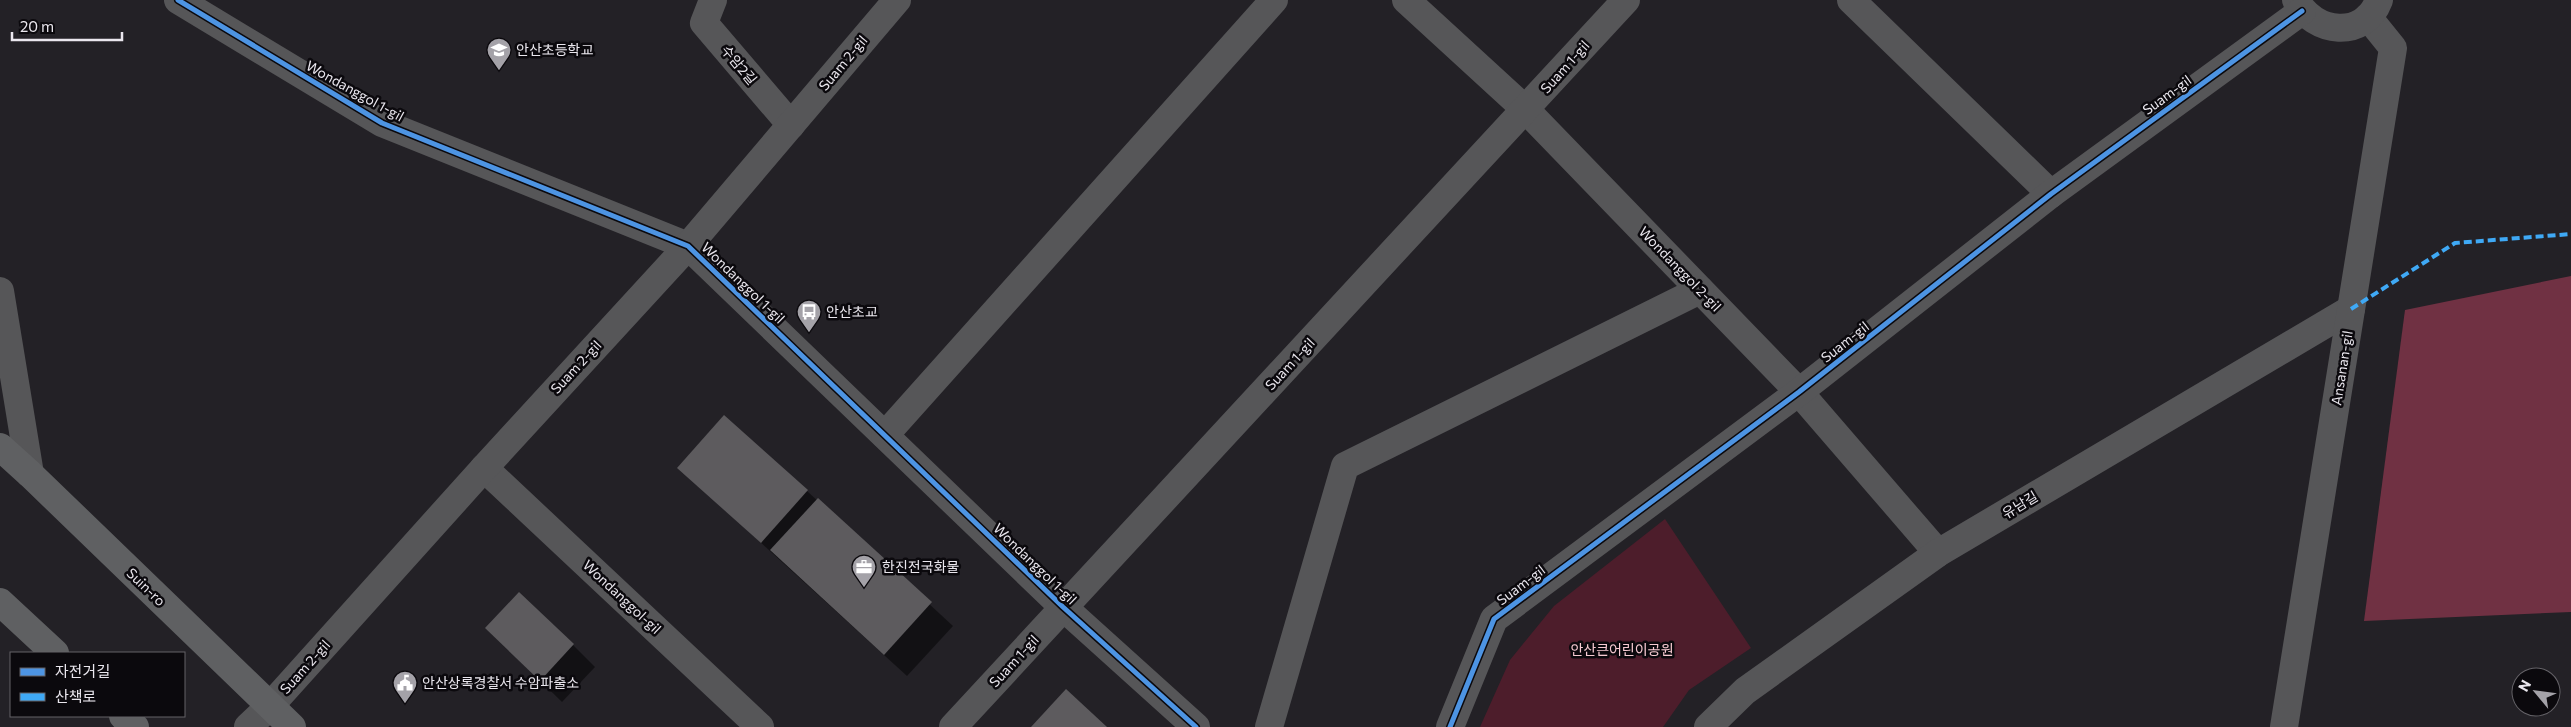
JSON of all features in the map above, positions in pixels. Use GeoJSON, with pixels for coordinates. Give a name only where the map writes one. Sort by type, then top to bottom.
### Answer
{"type":"FeatureCollection","features":[{"type":"Feature","properties":{"kind":"main road","name":"Suin-ro"},"geometry":{"type":"LineString","coordinates":[[0,447],[292,727]]}},
{"type":"Feature","properties":{"kind":"main road"},"geometry":{"type":"LineString","coordinates":[[0,602],[55,652]]}},
{"type":"Feature","properties":{"kind":"main road"},"geometry":{"type":"LineString","coordinates":[[124,717],[135,727]]}},
{"type":"Feature","properties":{"kind":"street","name":"Wondanggol 1-gil"},"geometry":{"type":"LineString","coordinates":[[178,0],[382,123],[688,246],[1063,608],[1196,727]]}},
{"type":"Feature","properties":{"kind":"street","name":"수암2길"},"geometry":{"type":"LineString","coordinates":[[713,0],[704,23],[791,125]]}},
{"type":"Feature","properties":{"kind":"street","name":"Suam 2-gil"},"geometry":{"type":"LineString","coordinates":[[248,727],[270,706],[484,468],[688,246],[897,0]]}},
{"type":"Feature","properties":{"kind":"street"},"geometry":{"type":"LineString","coordinates":[[885,435],[1274,0]]}},
{"type":"Feature","properties":{"kind":"street","name":"Wondanggol 2-gil"},"geometry":{"type":"LineString","coordinates":[[1406,0],[1526,110],[1799,392],[1938,554]]}},
{"type":"Feature","properties":{"kind":"street","name":"Suam 1-gil"},"geometry":{"type":"LineString","coordinates":[[953,727],[1626,0]]}},
{"type":"Feature","properties":{"kind":"street"},"geometry":{"type":"LineString","coordinates":[[1851,0],[2050,194]]}},
{"type":"Feature","properties":{"kind":"street"},"geometry":{"type":"LineString","coordinates":[[2299,5],[2319,24],[2341,28],[2355,25],[2374,8]]}},
{"type":"Feature","properties":{"kind":"street","name":"Suam-gil"},"geometry":{"type":"LineString","coordinates":[[1450,727],[1494,619],[1799,392],[2050,194],[2299,5]]}},
{"type":"Feature","properties":{"kind":"street","name":"Ansanan-gil"},"geometry":{"type":"LineString","coordinates":[[2284,727],[2393,48],[2374,8]]}},
{"type":"Feature","properties":{"kind":"street"},"geometry":{"type":"LineString","coordinates":[[1269,727],[1345,466],[1700,290]]}},
{"type":"Feature","properties":{"kind":"street"},"geometry":{"type":"LineString","coordinates":[[0,291],[30,474]]}},
{"type":"Feature","properties":{"kind":"street","name":"유남길"},"geometry":{"type":"LineString","coordinates":[[1708,727],[1745,691],[1938,554],[2351,309]]}},
{"type":"Feature","properties":{"kind":"street","name":"Wondanggol-gil"},"geometry":{"type":"LineString","coordinates":[[484,468],[760,727]]}},
{"type":"Feature","properties":{"kind":"green space","name":"안산큰어린이공원"},"geometry":{"type":"Polygon","coordinates":[[[1665,519],[1751,648],[1689,690],[1663,727],[1480,727],[1510,660],[1554,606],[1665,519]]]}},
{"type":"Feature","properties":{"kind":"shaded area"},"geometry":{"type":"Polygon","coordinates":[[[2571,276],[2571,612],[2364,621],[2405,310],[2571,276]]]}},
{"type":"Feature","properties":{"kind":"building"},"geometry":{"type":"Polygon","coordinates":[[[724,415],[808,490],[761,543],[677,468],[724,415]]]}},
{"type":"Feature","properties":{"kind":"building"},"geometry":{"type":"Polygon","coordinates":[[[818,498],[932,602],[884,655],[770,550],[818,498]]]}},
{"type":"Feature","properties":{"kind":"building"},"geometry":{"type":"Polygon","coordinates":[[[519,592],[574,644],[540,681],[485,628],[519,592]]]}},
{"type":"Feature","properties":{"kind":"building"},"geometry":{"type":"Polygon","coordinates":[[[1066,689],[1107,727],[1031,727],[1066,689]]]}},
{"type":"Feature","properties":{"kind":"marked path"},"geometry":{"type":"LineString","coordinates":[[2351,309],[2455,243],[2571,234]]}},
{"type":"Feature","properties":{"kind":"cycle path"},"geometry":{"type":"LineString","coordinates":[[178,0],[382,123],[688,246],[1063,607],[1196,727]]}},
{"type":"Feature","properties":{"kind":"cycle path"},"geometry":{"type":"LineString","coordinates":[[1450,727],[1494,619],[1799,392],[2051,194],[2302,11]]}},
{"type":"Feature","properties":{"kind":"place","name":"안산초등학교"},"geometry":{"type":"Point","coordinates":[499,71]}},
{"type":"Feature","properties":{"kind":"place","name":"안산초교"},"geometry":{"type":"Point","coordinates":[809,333]}},
{"type":"Feature","properties":{"kind":"place","name":"한진전국화물"},"geometry":{"type":"Point","coordinates":[864,588]}},
{"type":"Feature","properties":{"kind":"place","name":"안산상록경찰서 수암파출소"},"geometry":{"type":"Point","coordinates":[405,704]}}]}
